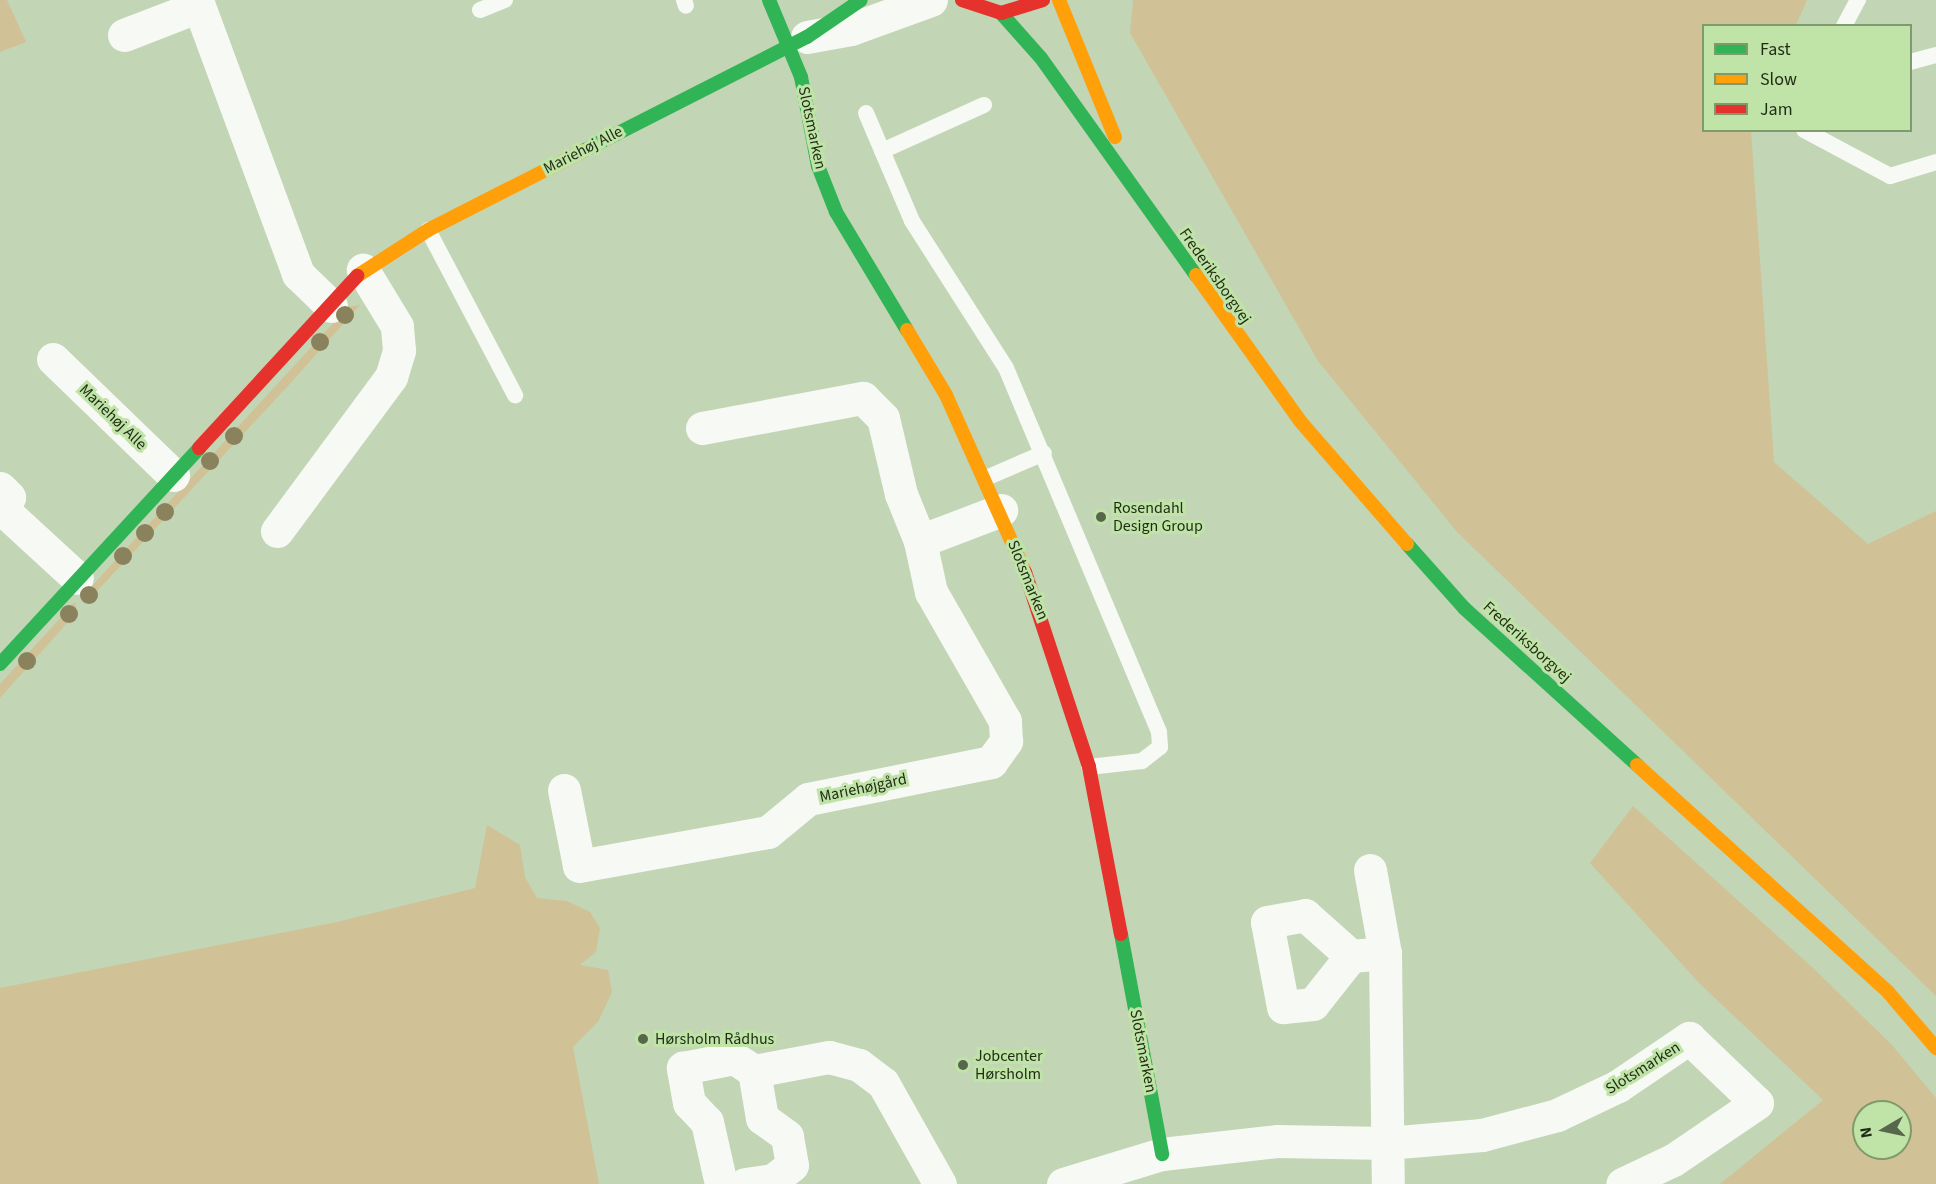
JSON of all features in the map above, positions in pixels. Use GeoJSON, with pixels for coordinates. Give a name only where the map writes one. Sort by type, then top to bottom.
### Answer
{"type":"FeatureCollection","features":[{"type":"Feature","properties":{"kind":"street","name":"Slotsmarken"},"geometry":{"type":"LineString","coordinates":[[769,0],[798,40],[818,166],[836,212],[946,394],[1001,510],[1048,630],[1089,768],[1162,1155]]}},
{"type":"Feature","properties":{"kind":"street","name":"Mariehøj Alle"},"geometry":{"type":"LineString","coordinates":[[0,664],[363,270],[428,230],[798,40],[861,0]]}},
{"type":"Feature","properties":{"kind":"street","name":"Mariehøj Alle"},"geometry":{"type":"LineString","coordinates":[[798,40],[851,29],[930,0]]}},
{"type":"Feature","properties":{"kind":"street"},"geometry":{"type":"LineString","coordinates":[[962,0],[1001,13],[1043,0]]}},
{"type":"Feature","properties":{"kind":"street","name":"Frederiksborgvej"},"geometry":{"type":"LineString","coordinates":[[1059,0],[1095,96],[1151,211]]}},
{"type":"Feature","properties":{"kind":"street"},"geometry":{"type":"LineString","coordinates":[[124,35],[199,6],[298,274],[331,306]]}},
{"type":"Feature","properties":{"kind":"street","name":"Frederiksborgvej"},"geometry":{"type":"LineString","coordinates":[[1001,13],[1041,57],[1300,421],[1464,608],[1888,992],[1936,1048]]}},
{"type":"Feature","properties":{"kind":"street"},"geometry":{"type":"LineString","coordinates":[[277,531],[391,377],[399,350],[397,326],[363,270]]}},
{"type":"Feature","properties":{"kind":"street","name":"Mariehøj Alle"},"geometry":{"type":"LineString","coordinates":[[52,359],[173,475]]}},
{"type":"Feature","properties":{"kind":"street","name":"Mariehøjgård"},"geometry":{"type":"LineString","coordinates":[[564,790],[579,866],[768,832],[808,799],[991,762],[1006,741],[1005,721],[931,592],[920,541],[901,494],[883,418],[863,398],[702,428]]}},
{"type":"Feature","properties":{"kind":"street"},"geometry":{"type":"LineString","coordinates":[[0,501],[77,578]]}},
{"type":"Feature","properties":{"kind":"street"},"geometry":{"type":"LineString","coordinates":[[920,541],[1001,510]]}},
{"type":"Feature","properties":{"kind":"street"},"geometry":{"type":"LineString","coordinates":[[1370,870],[1385,953],[1388,1184]]}},
{"type":"Feature","properties":{"kind":"street"},"geometry":{"type":"LineString","coordinates":[[1351,956],[1385,953]]}},
{"type":"Feature","properties":{"kind":"street","name":"Slotsmarken"},"geometry":{"type":"LineString","coordinates":[[1063,1184],[1162,1155],[1277,1141],[1387,1143],[1482,1135],[1557,1115],[1618,1086],[1689,1038],[1757,1103],[1673,1160],[1622,1184]]}},
{"type":"Feature","properties":{"kind":"street"},"geometry":{"type":"LineString","coordinates":[[721,1184],[707,1122],[689,1103],[683,1068],[734,1058],[754,1071],[829,1057],[859,1065],[883,1083],[940,1184]]}},
{"type":"Feature","properties":{"kind":"street"},"geometry":{"type":"LineString","coordinates":[[745,1184],[773,1180],[792,1166],[787,1136],[762,1118],[754,1071]]}},
{"type":"Feature","properties":{"kind":"lane"},"geometry":{"type":"LineString","coordinates":[[480,10],[505,0]]}},
{"type":"Feature","properties":{"kind":"lane"},"geometry":{"type":"LineString","coordinates":[[1845,24],[1858,0]]}},
{"type":"Feature","properties":{"kind":"lane"},"geometry":{"type":"LineString","coordinates":[[1912,63],[1936,55]]}},
{"type":"Feature","properties":{"kind":"lane"},"geometry":{"type":"LineString","coordinates":[[882,151],[984,105]]}},
{"type":"Feature","properties":{"kind":"lane"},"geometry":{"type":"LineString","coordinates":[[866,114],[912,221],[1006,368],[1044,453],[1159,732],[1160,747],[1142,761],[1089,768]]}},
{"type":"Feature","properties":{"kind":"lane"},"geometry":{"type":"LineString","coordinates":[[1808,132],[1890,176],[1936,162]]}},
{"type":"Feature","properties":{"kind":"lane"},"geometry":{"type":"LineString","coordinates":[[428,230],[515,395]]}},
{"type":"Feature","properties":{"kind":"lane"},"geometry":{"type":"LineString","coordinates":[[986,478],[1044,453]]}},
{"type":"Feature","properties":{"kind":"shaded area"},"geometry":{"type":"Polygon","coordinates":[[[0,0],[7,0],[26,42],[0,52],[0,0]]]}},
{"type":"Feature","properties":{"kind":"shaded area"},"geometry":{"type":"Polygon","coordinates":[[[1133,0],[1807,0],[1796,24],[1702,24],[1702,132],[1751,132],[1774,462],[1868,544],[1936,511],[1936,996],[1457,532],[1318,361],[1130,33],[1133,0]]]}},
{"type":"Feature","properties":{"kind":"shaded area"},"geometry":{"type":"Polygon","coordinates":[[[360,305],[288,386],[85,604],[80,599],[348,307],[360,305]]]}},
{"type":"Feature","properties":{"kind":"shaded area"},"geometry":{"type":"Polygon","coordinates":[[[75,602],[77,612],[0,698],[0,684],[75,602]]]}},
{"type":"Feature","properties":{"kind":"shaded area"},"geometry":{"type":"Polygon","coordinates":[[[1633,806],[1812,967],[1892,1045],[1936,1098],[1936,1184],[1720,1184],[1823,1100],[1700,984],[1590,863],[1633,806]]]}},
{"type":"Feature","properties":{"kind":"shaded area"},"geometry":{"type":"Polygon","coordinates":[[[487,825],[520,845],[525,877],[537,898],[567,901],[590,912],[600,928],[596,952],[580,965],[608,970],[612,992],[598,1022],[573,1047],[599,1184],[0,1184],[0,988],[337,922],[475,888],[487,825]]]}},
{"type":"Feature","properties":{"kind":"traffic: fast"},"geometry":{"type":"LineString","coordinates":[[769,0],[801,77],[818,166],[836,212],[907,330]]}},
{"type":"Feature","properties":{"kind":"traffic: fast"},"geometry":{"type":"LineString","coordinates":[[583,151],[807,37],[861,0]]}},
{"type":"Feature","properties":{"kind":"traffic: fast"},"geometry":{"type":"LineString","coordinates":[[1001,13],[1041,58],[1196,275]]}},
{"type":"Feature","properties":{"kind":"traffic: fast"},"geometry":{"type":"LineString","coordinates":[[0,664],[199,448]]}},
{"type":"Feature","properties":{"kind":"traffic: fast"},"geometry":{"type":"LineString","coordinates":[[1407,544],[1464,608],[1637,765]]}},
{"type":"Feature","properties":{"kind":"traffic: fast"},"geometry":{"type":"LineString","coordinates":[[1121,934],[1162,1154]]}},
{"type":"Feature","properties":{"kind":"traffic: slow"},"geometry":{"type":"LineString","coordinates":[[1059,0],[1115,137]]}},
{"type":"Feature","properties":{"kind":"traffic: slow"},"geometry":{"type":"LineString","coordinates":[[357,276],[428,230],[583,151]]}},
{"type":"Feature","properties":{"kind":"traffic: slow"},"geometry":{"type":"LineString","coordinates":[[1196,275],[1300,421],[1407,544]]}},
{"type":"Feature","properties":{"kind":"traffic: slow"},"geometry":{"type":"LineString","coordinates":[[907,330],[946,395],[1025,572]]}},
{"type":"Feature","properties":{"kind":"traffic: slow"},"geometry":{"type":"LineString","coordinates":[[1637,765],[1888,992],[1936,1048]]}},
{"type":"Feature","properties":{"kind":"traffic: jam"},"geometry":{"type":"LineString","coordinates":[[962,0],[1001,13],[1043,0]]}},
{"type":"Feature","properties":{"kind":"traffic: jam"},"geometry":{"type":"LineString","coordinates":[[199,448],[357,276]]}},
{"type":"Feature","properties":{"kind":"traffic: jam"},"geometry":{"type":"LineString","coordinates":[[1025,572],[1089,767],[1121,934]]}},
{"type":"Feature","properties":{"kind":"place","name":"Rosendahl Design Group"},"geometry":{"type":"Point","coordinates":[1101,517]}},
{"type":"Feature","properties":{"kind":"place","name":"Hørsholm Rådhus"},"geometry":{"type":"Point","coordinates":[643,1039]}},
{"type":"Feature","properties":{"kind":"place","name":"Jobcenter Hørsholm"},"geometry":{"type":"Point","coordinates":[963,1065]}}]}
